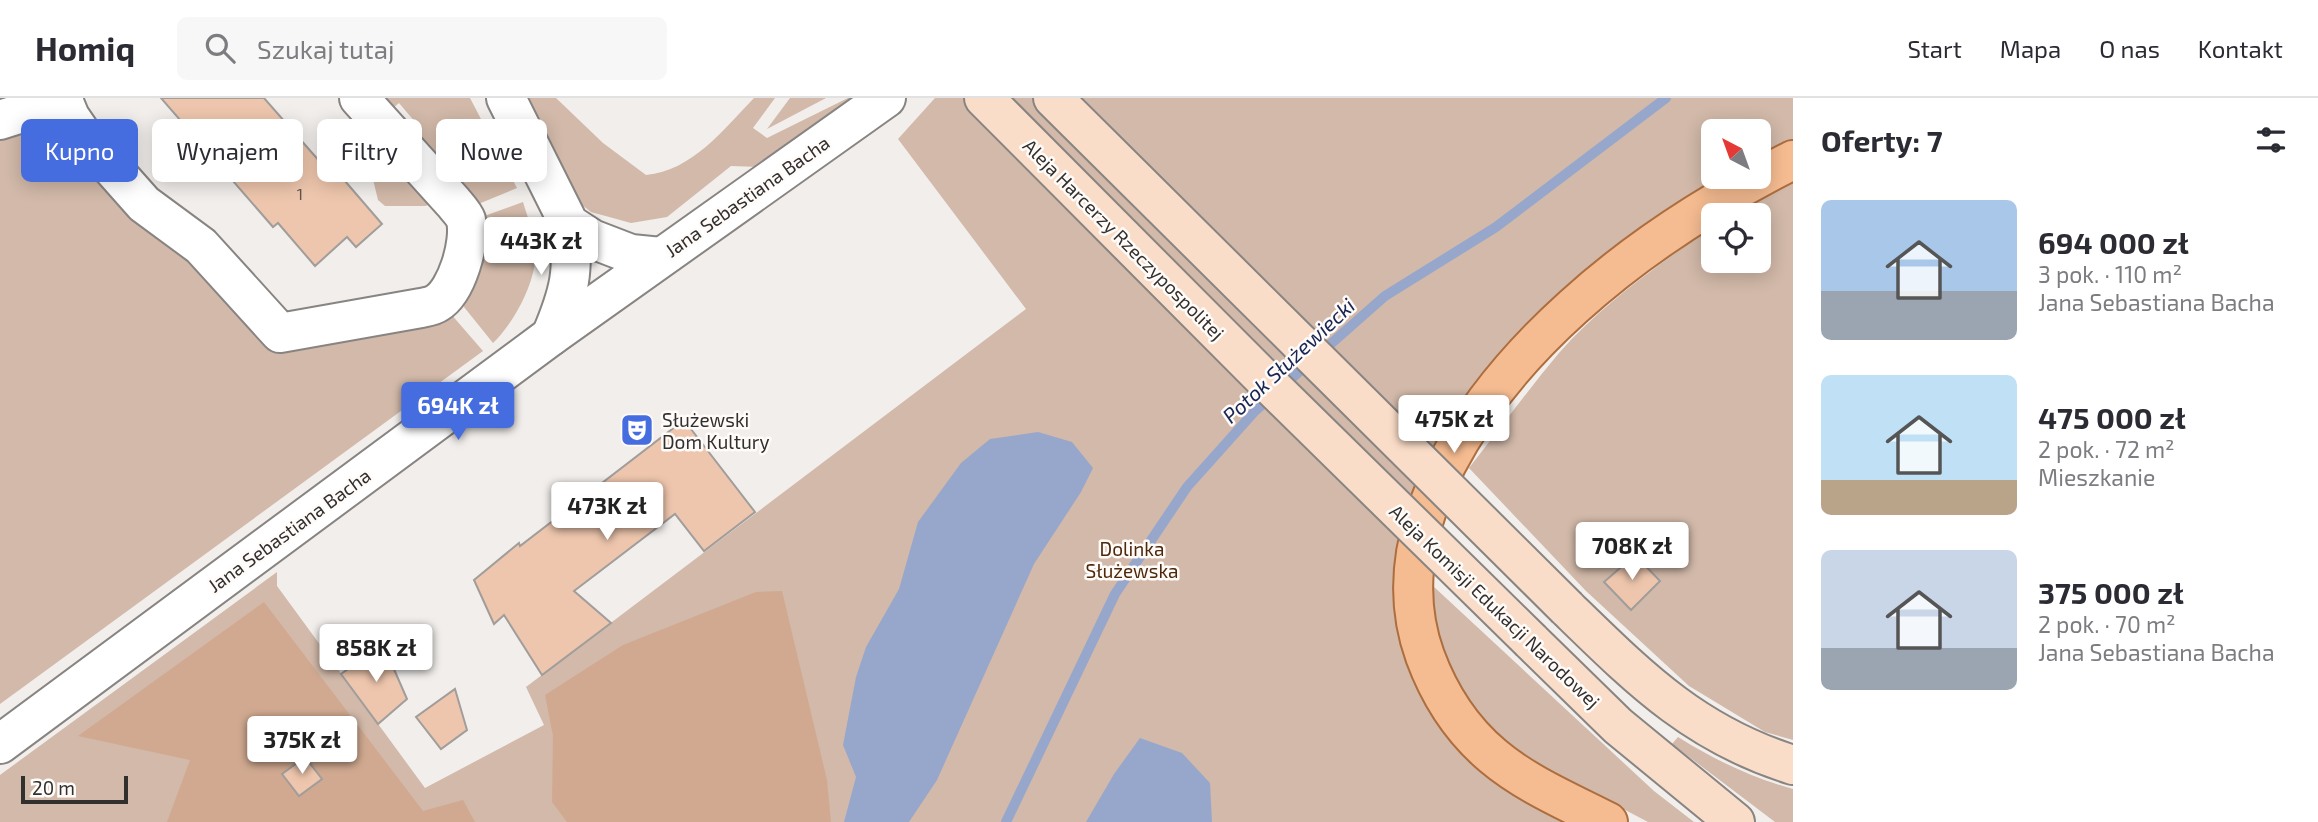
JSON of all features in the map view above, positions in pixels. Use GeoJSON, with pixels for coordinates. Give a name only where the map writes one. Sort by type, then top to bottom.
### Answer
{"type":"FeatureCollection","features":[{"type":"Feature","properties":{"kind":"main road"},"geometry":{"type":"LineString","coordinates":[[1608,822],[1559,797],[1493,756],[1468,730],[1446,701],[1429,666],[1412,600],[1422,525],[1442,474],[1468,429],[1510,373],[1573,307],[1628,262],[1699,213],[1793,160]]}},
{"type":"Feature","properties":{"kind":"street"},"geometry":{"type":"LineString","coordinates":[[0,120],[64,99],[70,117],[81,133],[144,204],[201,246],[280,333],[409,311],[437,303],[447,295],[458,275],[467,241],[466,219],[359,98]]}},
{"type":"Feature","properties":{"kind":"street"},"geometry":{"type":"LineString","coordinates":[[506,98],[569,224],[571,281],[551,336]]}},
{"type":"Feature","properties":{"kind":"street","name":"Jana Sebastiana Bacha"},"geometry":{"type":"LineString","coordinates":[[0,744],[551,336],[886,98]]}},
{"type":"Feature","properties":{"kind":"street","name":"Aleja Harcerzy Rzeczypospolitej"},"geometry":{"type":"LineString","coordinates":[[984,98],[1264,379]]}},
{"type":"Feature","properties":{"kind":"street"},"geometry":{"type":"LineString","coordinates":[[1053,98],[1632,671],[1682,711],[1747,748],[1793,765]]}},
{"type":"Feature","properties":{"kind":"street"},"geometry":{"type":"LineString","coordinates":[[569,224],[592,239],[622,251],[644,257],[661,257]]}},
{"type":"Feature","properties":{"kind":"street","name":"Aleja Komisji Edukacji Narodowej"},"geometry":{"type":"LineString","coordinates":[[1264,379],[1618,726],[1735,822]]}},
{"type":"Feature","properties":{"kind":"green space"},"geometry":{"type":"Polygon","coordinates":[[[372,98],[470,98],[481,119],[436,119],[436,169],[422,154],[422,119],[413,119],[399,103],[386,114],[372,98]]]}},
{"type":"Feature","properties":{"kind":"green space"},"geometry":{"type":"Polygon","coordinates":[[[523,98],[556,98],[603,143],[646,175],[663,172],[692,157],[719,135],[754,98],[775,98],[753,128],[767,138],[848,98],[864,98],[760,167],[731,166],[667,217],[631,223],[591,212],[573,198],[547,146],[547,119],[534,119],[523,98]]]}},
{"type":"Feature","properties":{"kind":"green space"},"geometry":{"type":"Polygon","coordinates":[[[790,98],[826,98],[767,129],[790,98]]]}},
{"type":"Feature","properties":{"kind":"green space","name":"Dolinka Służewska"},"geometry":{"type":"Polygon","coordinates":[[[935,98],[1793,98],[1793,144],[1771,154],[1771,119],[1701,119],[1701,189],[1710,189],[1647,228],[1402,518],[1393,597],[1420,692],[1569,822],[0,822],[0,775],[277,572],[277,586],[425,788],[544,725],[526,687],[1026,309],[898,139],[935,98]]]}},
{"type":"Feature","properties":{"kind":"green space"},"geometry":{"type":"Polygon","coordinates":[[[60,101],[76,119],[21,119],[21,182],[134,182],[280,343],[450,313],[483,351],[0,704],[0,125],[60,101]]]}},
{"type":"Feature","properties":{"kind":"green space"},"geometry":{"type":"Polygon","coordinates":[[[374,182],[412,182],[432,204],[385,206],[378,200],[374,182]]]}},
{"type":"Feature","properties":{"kind":"green space"},"geometry":{"type":"Polygon","coordinates":[[[448,182],[514,182],[517,188],[471,207],[448,182]]]}},
{"type":"Feature","properties":{"kind":"green space"},"geometry":{"type":"Polygon","coordinates":[[[1793,182],[1793,740],[1765,732],[1689,686],[1586,591],[1469,468],[1547,367],[1576,335],[1633,285],[1701,235],[1701,273],[1771,273],[1771,203],[1751,203],[1793,182]]]}},
{"type":"Feature","properties":{"kind":"green space"},"geometry":{"type":"Polygon","coordinates":[[[523,202],[535,244],[534,270],[517,311],[493,343],[460,302],[476,219],[523,202]]]}},
{"type":"Feature","properties":{"kind":"green space"},"geometry":{"type":"Polygon","coordinates":[[[1433,586],[1654,791],[1694,822],[1648,822],[1540,765],[1499,736],[1470,705],[1448,672],[1435,628],[1433,586]]]}},
{"type":"Feature","properties":{"kind":"green space"},"geometry":{"type":"Polygon","coordinates":[[[1678,737],[1733,767],[1793,789],[1793,822],[1775,822],[1672,744],[1678,737]]]}},
{"type":"Feature","properties":{"kind":"shaded area"},"geometry":{"type":"Polygon","coordinates":[[[782,591],[827,780],[831,822],[567,822],[552,802],[553,736],[545,695],[623,645],[756,592],[782,591]]]}},
{"type":"Feature","properties":{"kind":"shaded area"},"geometry":{"type":"Polygon","coordinates":[[[264,602],[423,811],[463,800],[475,822],[167,822],[190,760],[78,736],[264,602]]]}},
{"type":"Feature","properties":{"kind":"water"},"geometry":{"type":"Polygon","coordinates":[[[1038,432],[1072,442],[1093,468],[1081,492],[1034,564],[937,780],[909,822],[844,822],[856,777],[843,745],[856,677],[866,647],[899,589],[918,522],[961,463],[990,439],[1038,432]]]}},
{"type":"Feature","properties":{"kind":"water"},"geometry":{"type":"Polygon","coordinates":[[[1140,738],[1182,753],[1210,783],[1212,822],[1086,822],[1114,774],[1140,738]]]}},
{"type":"Feature","properties":{"kind":"building"},"geometry":{"type":"Polygon","coordinates":[[[161,98],[264,98],[282,119],[179,119],[161,98]]]}},
{"type":"Feature","properties":{"kind":"building"},"geometry":{"type":"Polygon","coordinates":[[[303,142],[317,158],[317,182],[346,182],[382,224],[356,247],[347,237],[315,266],[278,223],[273,227],[234,182],[303,182],[303,142]]]}},
{"type":"Feature","properties":{"kind":"building"},"geometry":{"type":"Polygon","coordinates":[[[684,420],[755,512],[704,551],[675,514],[574,591],[611,623],[542,675],[504,615],[494,624],[474,580],[519,543],[520,546],[684,420]]]}},
{"type":"Feature","properties":{"kind":"building"},"geometry":{"type":"Polygon","coordinates":[[[1635,555],[1660,581],[1631,610],[1604,582],[1635,555]]]}},
{"type":"Feature","properties":{"kind":"building"},"geometry":{"type":"Polygon","coordinates":[[[383,644],[407,699],[378,724],[341,674],[383,644]]]}},
{"type":"Feature","properties":{"kind":"building"},"geometry":{"type":"Polygon","coordinates":[[[455,689],[467,730],[441,749],[416,717],[455,689]]]}},
{"type":"Feature","properties":{"kind":"building"},"geometry":{"type":"Polygon","coordinates":[[[305,757],[322,779],[299,796],[282,774],[305,757]]]}},
{"type":"Feature","properties":{"kind":"waterway","name":"Potok Służewiecki"},"geometry":{"type":"LineString","coordinates":[[1283,386],[1385,296],[1496,227],[1666,98]]}},
{"type":"Feature","properties":{"kind":"waterway","name":"Potok Służewiecki"},"geometry":{"type":"LineString","coordinates":[[1006,822],[1115,594],[1187,487],[1255,411],[1271,397]]}},
{"type":"Feature","properties":{"kind":"place","name":"Służewski Dom Kultury"},"geometry":{"type":"Point","coordinates":[637,430]}}]}
